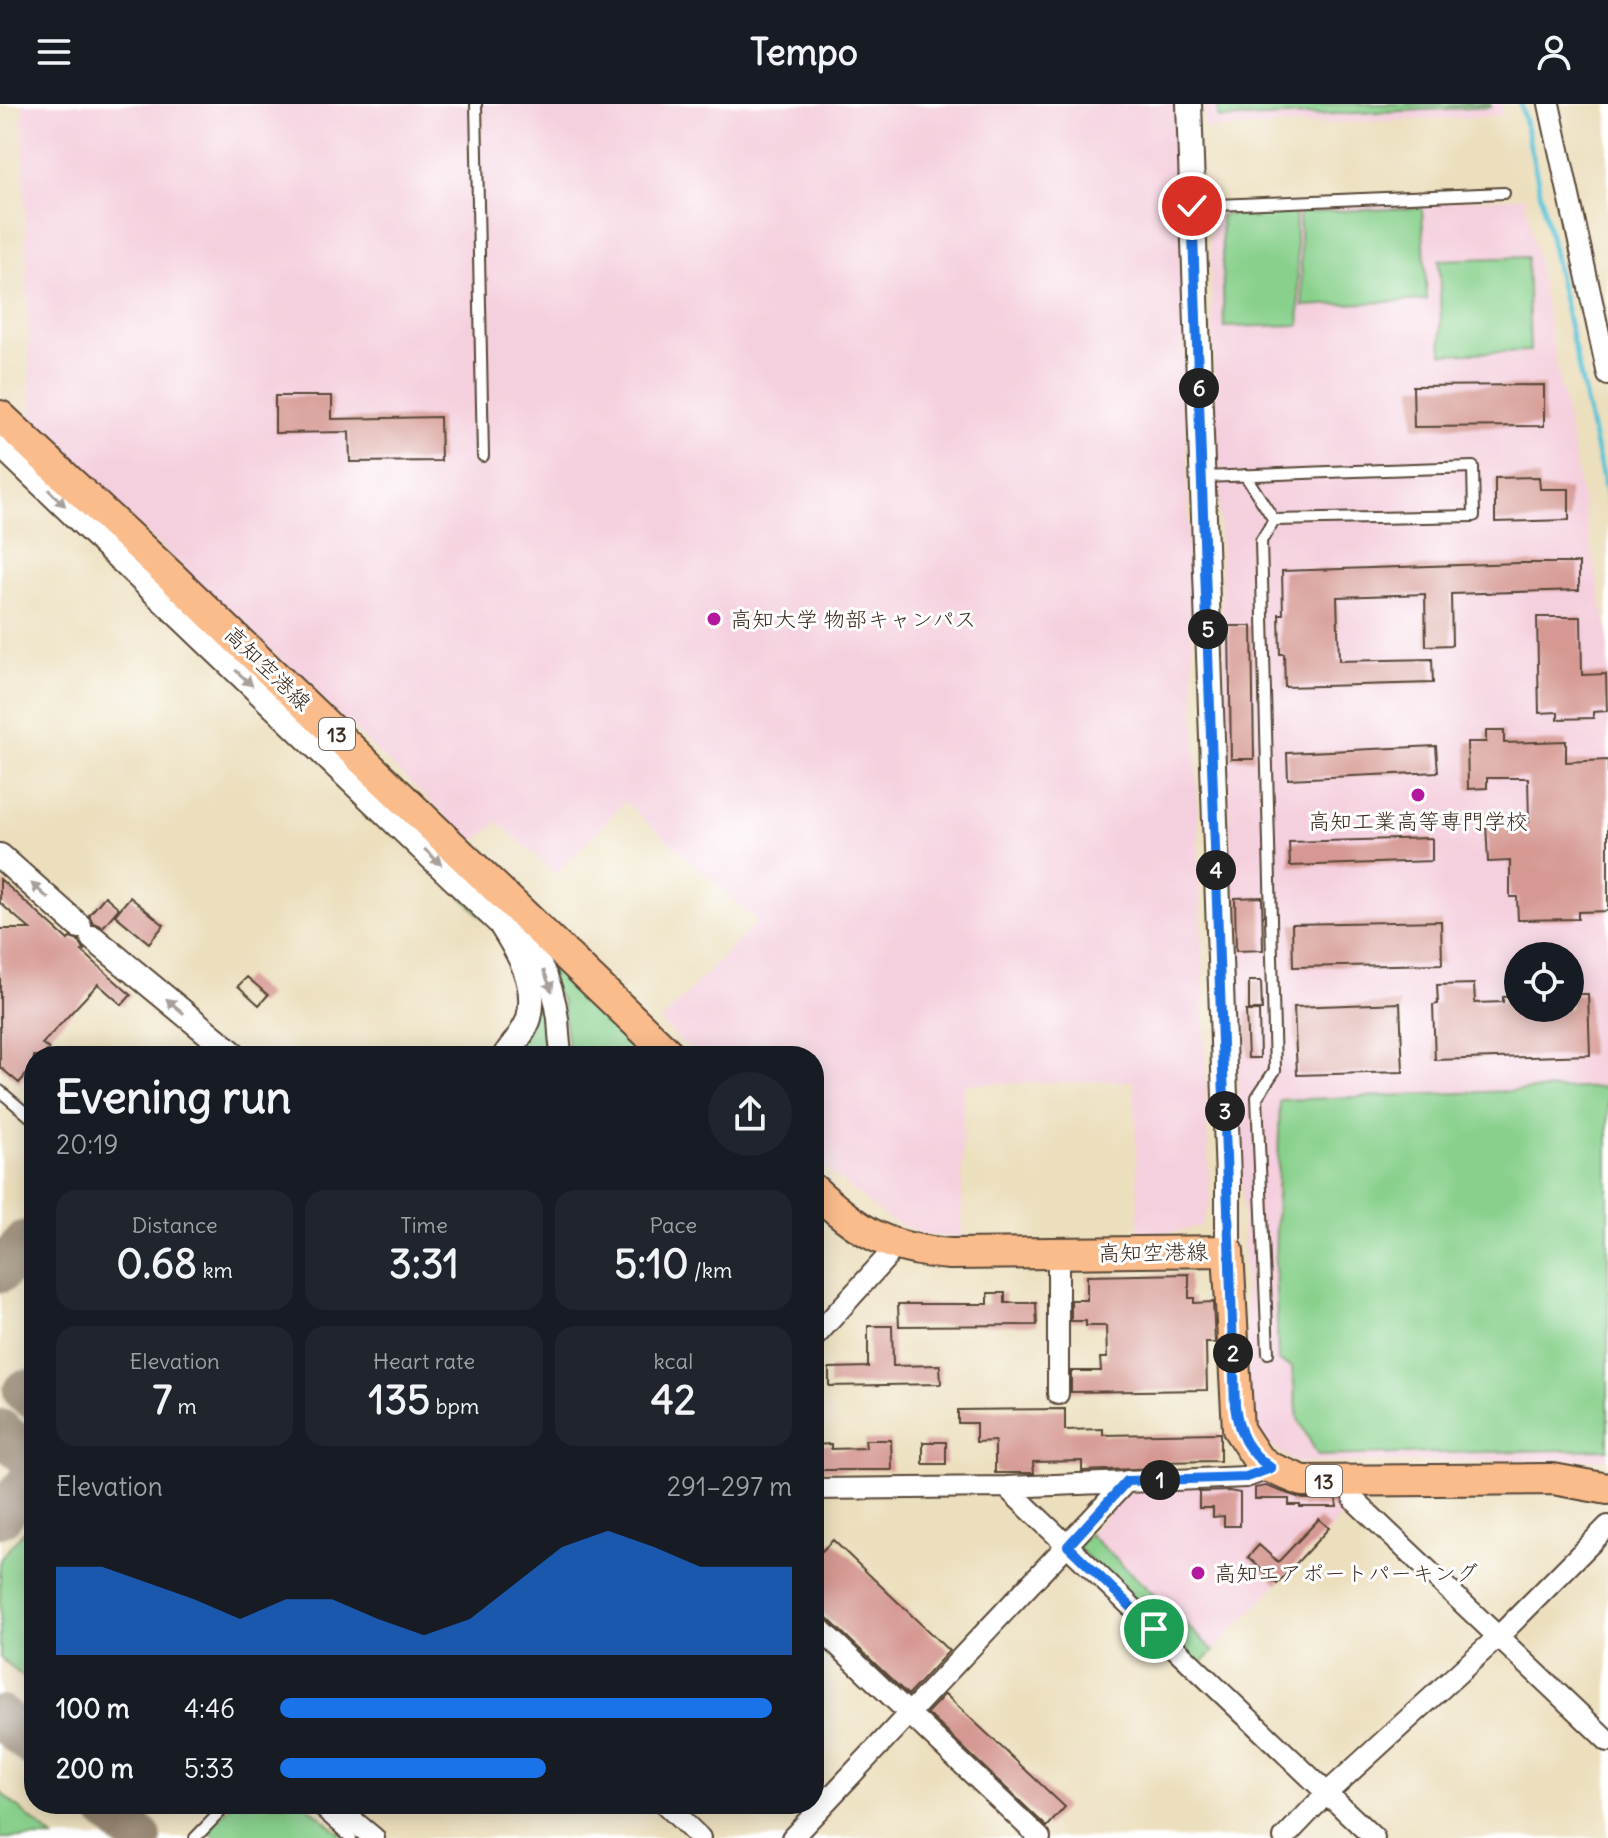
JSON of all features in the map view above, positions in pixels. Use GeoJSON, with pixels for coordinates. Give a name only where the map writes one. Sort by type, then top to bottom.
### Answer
{"type":"FeatureCollection","features":[{"type":"Feature","properties":{"kind":"main road","name":"高知空港線"},"geometry":{"type":"LineString","coordinates":[[0,416],[661,1046]]}},
{"type":"Feature","properties":{"kind":"main road","name":"高知空港線"},"geometry":{"type":"LineString","coordinates":[[824,1198],[872,1236],[913,1251],[950,1254],[1228,1251],[1238,1429],[1251,1451],[1271,1468],[1303,1481],[1553,1479],[1607,1488]]}},
{"type":"Feature","properties":{"kind":"street"},"geometry":{"type":"LineString","coordinates":[[1189,104],[1228,1179],[1228,1251]]}},
{"type":"Feature","properties":{"kind":"street"},"geometry":{"type":"LineString","coordinates":[[1549,104],[1608,375]]}},
{"type":"Feature","properties":{"kind":"street"},"geometry":{"type":"LineString","coordinates":[[0,444],[500,923],[523,939],[544,971],[555,1002],[561,1046]]}},
{"type":"Feature","properties":{"kind":"street"},"geometry":{"type":"LineString","coordinates":[[0,856],[224,1046]]}},
{"type":"Feature","properties":{"kind":"street"},"geometry":{"type":"LineString","coordinates":[[500,923],[523,962],[530,981],[531,1000],[524,1029],[512,1046]]}},
{"type":"Feature","properties":{"kind":"street"},"geometry":{"type":"LineString","coordinates":[[824,1327],[887,1257],[893,1246]]}},
{"type":"Feature","properties":{"kind":"street"},"geometry":{"type":"LineString","coordinates":[[1058,1254],[1058,1394]]}},
{"type":"Feature","properties":{"kind":"street"},"geometry":{"type":"LineString","coordinates":[[824,1489],[1006,1487],[1246,1477],[1271,1468]]}},
{"type":"Feature","properties":{"kind":"street"},"geometry":{"type":"LineString","coordinates":[[824,1804],[1127,1481]]}},
{"type":"Feature","properties":{"kind":"street"},"geometry":{"type":"LineString","coordinates":[[1347,1482],[1355,1501],[1608,1741]]}},
{"type":"Feature","properties":{"kind":"street"},"geometry":{"type":"LineString","coordinates":[[1006,1487],[1374,1838]]}},
{"type":"Feature","properties":{"kind":"street"},"geometry":{"type":"LineString","coordinates":[[1284,1838],[1327,1793],[1499,1636],[1608,1526]]}},
{"type":"Feature","properties":{"kind":"street"},"geometry":{"type":"LineString","coordinates":[[824,1632],[1040,1838]]}},
{"type":"Feature","properties":{"kind":"street"},"geometry":{"type":"LineString","coordinates":[[345,1814],[374,1838]]}},
{"type":"Feature","properties":{"kind":"street"},"geometry":{"type":"LineString","coordinates":[[675,1814],[700,1838]]}},
{"type":"Feature","properties":{"kind":"street"},"geometry":{"type":"LineString","coordinates":[[792,1838],[815,1814]]}},
{"type":"Feature","properties":{"kind":"lane"},"geometry":{"type":"LineString","coordinates":[[476,104],[483,456]]}},
{"type":"Feature","properties":{"kind":"lane"},"geometry":{"type":"LineString","coordinates":[[1192,206],[1504,193]]}},
{"type":"Feature","properties":{"kind":"lane"},"geometry":{"type":"LineString","coordinates":[[1202,477],[1473,467],[1474,516],[1274,520]]}},
{"type":"Feature","properties":{"kind":"lane"},"geometry":{"type":"LineString","coordinates":[[1245,475],[1274,520]]}},
{"type":"Feature","properties":{"kind":"lane"},"geometry":{"type":"LineString","coordinates":[[1268,1353],[1257,1097],[1275,1070],[1261,541],[1274,520]]}},
{"type":"Feature","properties":{"kind":"lane"},"geometry":{"type":"LineString","coordinates":[[0,1091],[24,1111]]}},
{"type":"Feature","properties":{"kind":"lane"},"geometry":{"type":"LineString","coordinates":[[195,1838],[218,1814]]}},
{"type":"Feature","properties":{"kind":"lane"},"geometry":{"type":"LineString","coordinates":[[323,1814],[351,1838]]}},
{"type":"Feature","properties":{"kind":"shaded area","name":"高知大学 物部キャンパス"},"geometry":{"type":"Polygon","coordinates":[[[22,104],[1176,104],[1210,1204],[1201,1226],[1176,1232],[1139,1234],[1134,1081],[963,1084],[962,1239],[923,1235],[888,1219],[824,1167],[824,1046],[687,1046],[660,1022],[757,921],[625,802],[556,874],[498,822],[474,843],[31,424],[22,104]]]}},
{"type":"Feature","properties":{"kind":"shaded area"},"geometry":{"type":"Polygon","coordinates":[[[1204,104],[1501,104],[1503,116],[1204,129],[1204,104]]]}},
{"type":"Feature","properties":{"kind":"shaded area","name":"高知工業高等専門学校"},"geometry":{"type":"Polygon","coordinates":[[[1525,197],[1608,635],[1608,1460],[1295,1463],[1259,1437],[1249,1400],[1209,212],[1525,197]]]}},
{"type":"Feature","properties":{"kind":"shaded area","name":"高知エアポートパーキング"},"geometry":{"type":"Polygon","coordinates":[[[1332,1481],[1353,1505],[1201,1664],[1077,1547],[1133,1487],[1332,1481]]]}},
{"type":"Feature","properties":{"kind":"green space"},"geometry":{"type":"Polygon","coordinates":[[[1218,104],[1490,104],[1491,107],[1218,119],[1218,104]]]}},
{"type":"Feature","properties":{"kind":"green space"},"geometry":{"type":"Polygon","coordinates":[[[1422,208],[1427,300],[1303,306],[1299,212],[1422,208]]]}},
{"type":"Feature","properties":{"kind":"green space"},"geometry":{"type":"Polygon","coordinates":[[[1295,212],[1300,325],[1224,327],[1221,215],[1295,212]]]}},
{"type":"Feature","properties":{"kind":"green space"},"geometry":{"type":"Polygon","coordinates":[[[1527,257],[1530,351],[1442,354],[1439,260],[1527,257]]]}},
{"type":"Feature","properties":{"kind":"green space"},"geometry":{"type":"Polygon","coordinates":[[[77,498],[636,1046],[568,1046],[562,1000],[77,498]]]}},
{"type":"Feature","properties":{"kind":"green space"},"geometry":{"type":"Polygon","coordinates":[[[536,983],[549,1004],[553,1046],[515,1046],[536,983]]]}},
{"type":"Feature","properties":{"kind":"green space"},"geometry":{"type":"Polygon","coordinates":[[[1608,1087],[1608,1449],[1318,1456],[1298,1419],[1292,1367],[1278,1361],[1275,1260],[1280,1100],[1608,1087]]]}},
{"type":"Feature","properties":{"kind":"green space"},"geometry":{"type":"Polygon","coordinates":[[[24,1531],[24,1678],[0,1658],[0,1559],[24,1531]]]}},
{"type":"Feature","properties":{"kind":"green space"},"geometry":{"type":"Polygon","coordinates":[[[1089,1534],[1214,1651],[1201,1664],[1077,1547],[1089,1534]]]}},
{"type":"Feature","properties":{"kind":"green space"},"geometry":{"type":"Polygon","coordinates":[[[0,1792],[53,1838],[0,1838],[0,1792]]]}},
{"type":"Feature","properties":{"kind":"green space"},"geometry":{"type":"Polygon","coordinates":[[[223,1814],[317,1814],[345,1838],[216,1838],[207,1830],[223,1814]]]}},
{"type":"Feature","properties":{"kind":"building"},"geometry":{"type":"Polygon","coordinates":[[[1544,385],[1544,426],[1414,427],[1413,386],[1544,385]]]}},
{"type":"Feature","properties":{"kind":"building"},"geometry":{"type":"Polygon","coordinates":[[[275,396],[332,396],[332,419],[440,417],[441,461],[350,462],[349,432],[275,433],[275,396]]]}},
{"type":"Feature","properties":{"kind":"building"},"geometry":{"type":"Polygon","coordinates":[[[1539,477],[1540,489],[1569,489],[1569,520],[1495,522],[1495,478],[1539,477]]]}},
{"type":"Feature","properties":{"kind":"building"},"geometry":{"type":"Polygon","coordinates":[[[1579,563],[1579,590],[1451,594],[1452,645],[1426,646],[1425,594],[1337,597],[1339,661],[1432,659],[1433,683],[1285,687],[1284,654],[1280,654],[1282,571],[1579,563]]]}},
{"type":"Feature","properties":{"kind":"building"},"geometry":{"type":"Polygon","coordinates":[[[1537,617],[1581,617],[1582,675],[1606,674],[1607,711],[1593,712],[1593,718],[1558,719],[1558,712],[1539,713],[1537,617]]]}},
{"type":"Feature","properties":{"kind":"building"},"geometry":{"type":"Polygon","coordinates":[[[1229,626],[1252,626],[1254,759],[1231,759],[1229,626]]]}},
{"type":"Feature","properties":{"kind":"building"},"geometry":{"type":"Polygon","coordinates":[[[1486,731],[1504,731],[1504,743],[1566,741],[1566,762],[1608,760],[1608,911],[1578,912],[1578,919],[1518,920],[1517,897],[1510,897],[1510,861],[1488,862],[1486,823],[1529,822],[1528,778],[1487,778],[1487,788],[1468,789],[1467,742],[1486,742],[1486,731]]]}},
{"type":"Feature","properties":{"kind":"building"},"geometry":{"type":"Polygon","coordinates":[[[1436,746],[1438,772],[1288,779],[1287,753],[1436,746]]]}},
{"type":"Feature","properties":{"kind":"building"},"geometry":{"type":"Polygon","coordinates":[[[1432,838],[1432,861],[1290,866],[1289,842],[1432,838]]]}},
{"type":"Feature","properties":{"kind":"building"},"geometry":{"type":"Polygon","coordinates":[[[0,879],[68,940],[79,941],[82,951],[131,995],[122,1005],[98,984],[42,1044],[45,1046],[24,1046],[24,1077],[19,1083],[0,1067],[0,929],[30,929],[0,903],[0,879]]]}},
{"type":"Feature","properties":{"kind":"building"},"geometry":{"type":"Polygon","coordinates":[[[105,896],[119,908],[103,927],[93,923],[89,915],[105,896]]]}},
{"type":"Feature","properties":{"kind":"building"},"geometry":{"type":"Polygon","coordinates":[[[130,897],[164,925],[149,943],[115,915],[130,897]]]}},
{"type":"Feature","properties":{"kind":"building"},"geometry":{"type":"Polygon","coordinates":[[[1262,897],[1263,950],[1236,951],[1235,898],[1262,897]]]}},
{"type":"Feature","properties":{"kind":"building"},"geometry":{"type":"Polygon","coordinates":[[[1441,921],[1442,964],[1293,967],[1292,924],[1441,921]]]}},
{"type":"Feature","properties":{"kind":"building"},"geometry":{"type":"Polygon","coordinates":[[[247,977],[268,995],[259,1005],[238,986],[247,977]]]}},
{"type":"Feature","properties":{"kind":"building"},"geometry":{"type":"Polygon","coordinates":[[[1249,981],[1261,981],[1262,1010],[1249,1010],[1249,981]]]}},
{"type":"Feature","properties":{"kind":"building"},"geometry":{"type":"Polygon","coordinates":[[[1474,984],[1475,1003],[1503,1002],[1504,997],[1504,1022],[1584,1022],[1584,994],[1588,994],[1590,1055],[1435,1060],[1433,1005],[1438,1004],[1437,985],[1474,984]]]}},
{"type":"Feature","properties":{"kind":"building"},"geometry":{"type":"Polygon","coordinates":[[[1400,1003],[1403,1072],[1297,1075],[1294,1007],[1400,1003]]]}},
{"type":"Feature","properties":{"kind":"building"},"geometry":{"type":"Polygon","coordinates":[[[1246,1011],[1259,1011],[1260,1058],[1248,1058],[1246,1011]]]}},
{"type":"Feature","properties":{"kind":"building"},"geometry":{"type":"Polygon","coordinates":[[[1189,1274],[1189,1298],[1194,1298],[1194,1303],[1213,1302],[1215,1343],[1206,1343],[1207,1390],[1071,1392],[1071,1371],[1101,1371],[1100,1358],[1107,1358],[1106,1326],[1086,1326],[1086,1321],[1071,1321],[1071,1300],[1087,1300],[1087,1276],[1189,1274]]]}},
{"type":"Feature","properties":{"kind":"building"},"geometry":{"type":"Polygon","coordinates":[[[988,1293],[1005,1293],[1005,1303],[1036,1303],[1037,1325],[899,1326],[898,1304],[988,1304],[988,1293]]]}},
{"type":"Feature","properties":{"kind":"building"},"geometry":{"type":"Polygon","coordinates":[[[868,1326],[892,1326],[893,1366],[940,1365],[941,1384],[829,1386],[829,1368],[868,1367],[868,1326]]]}},
{"type":"Feature","properties":{"kind":"building"},"geometry":{"type":"Polygon","coordinates":[[[1065,1409],[1065,1430],[1103,1429],[1103,1435],[1220,1433],[1220,1461],[1160,1462],[1160,1468],[1082,1471],[1082,1461],[1033,1462],[1034,1473],[995,1473],[995,1441],[976,1442],[976,1423],[958,1423],[958,1410],[1065,1409]]]}},
{"type":"Feature","properties":{"kind":"building"},"geometry":{"type":"Polygon","coordinates":[[[865,1440],[891,1440],[892,1470],[824,1470],[824,1444],[831,1444],[831,1449],[866,1448],[865,1440]]]}},
{"type":"Feature","properties":{"kind":"building"},"geometry":{"type":"Polygon","coordinates":[[[923,1442],[946,1442],[946,1464],[923,1464],[923,1442]]]}},
{"type":"Feature","properties":{"kind":"building"},"geometry":{"type":"Polygon","coordinates":[[[1266,1486],[1303,1499],[1336,1499],[1337,1507],[1300,1507],[1289,1505],[1289,1499],[1255,1499],[1255,1488],[1266,1486]]]}},
{"type":"Feature","properties":{"kind":"building"},"geometry":{"type":"Polygon","coordinates":[[[1199,1492],[1240,1493],[1240,1526],[1224,1526],[1224,1516],[1213,1517],[1213,1508],[1199,1508],[1199,1492]]]}},
{"type":"Feature","properties":{"kind":"building"},"geometry":{"type":"Polygon","coordinates":[[[1319,1519],[1329,1528],[1277,1584],[1248,1557],[1259,1545],[1278,1562],[1319,1519]]]}},
{"type":"Feature","properties":{"kind":"building"},"geometry":{"type":"Polygon","coordinates":[[[833,1540],[949,1651],[908,1695],[824,1615],[824,1549],[833,1540]]]}},
{"type":"Feature","properties":{"kind":"building"},"geometry":{"type":"Polygon","coordinates":[[[945,1694],[1065,1807],[1047,1827],[927,1713],[945,1694]]]}},
{"type":"Feature","properties":{"kind":"waterway"},"geometry":{"type":"LineString","coordinates":[[1521,104],[1608,502]]}},
{"type":"Feature","properties":{"kind":"taxiway"},"geometry":{"type":"LineString","coordinates":[[0,1271],[24,1244]]}},
{"type":"Feature","properties":{"kind":"taxiway"},"geometry":{"type":"LineString","coordinates":[[0,1431],[24,1452]]}},
{"type":"Feature","properties":{"kind":"taxiway"},"geometry":{"type":"LineString","coordinates":[[0,1516],[24,1488]]}},
{"type":"Feature","properties":{"kind":"taxiway"},"geometry":{"type":"LineString","coordinates":[[0,1717],[24,1737]]}},
{"type":"Feature","properties":{"kind":"taxiway"},"geometry":{"type":"LineString","coordinates":[[112,1814],[140,1838]]}},
{"type":"Feature","properties":{"kind":"place","name":"高知大学 物部キャンパス"},"geometry":{"type":"Point","coordinates":[714,619]}},
{"type":"Feature","properties":{"kind":"place","name":"高知工業高等専門学校"},"geometry":{"type":"Point","coordinates":[1418,795]}},
{"type":"Feature","properties":{"kind":"place","name":"高知エアポートパーキング"},"geometry":{"type":"Point","coordinates":[1198,1573]}},
{"type":"Feature","properties":{"kind":"route"},"geometry":{"type":"LineString","coordinates":[[1154,1629],[1068,1546],[1127,1481],[1246,1477],[1271,1468],[1245,1444],[1238,1429],[1235,1406],[1192,206]]}}]}
